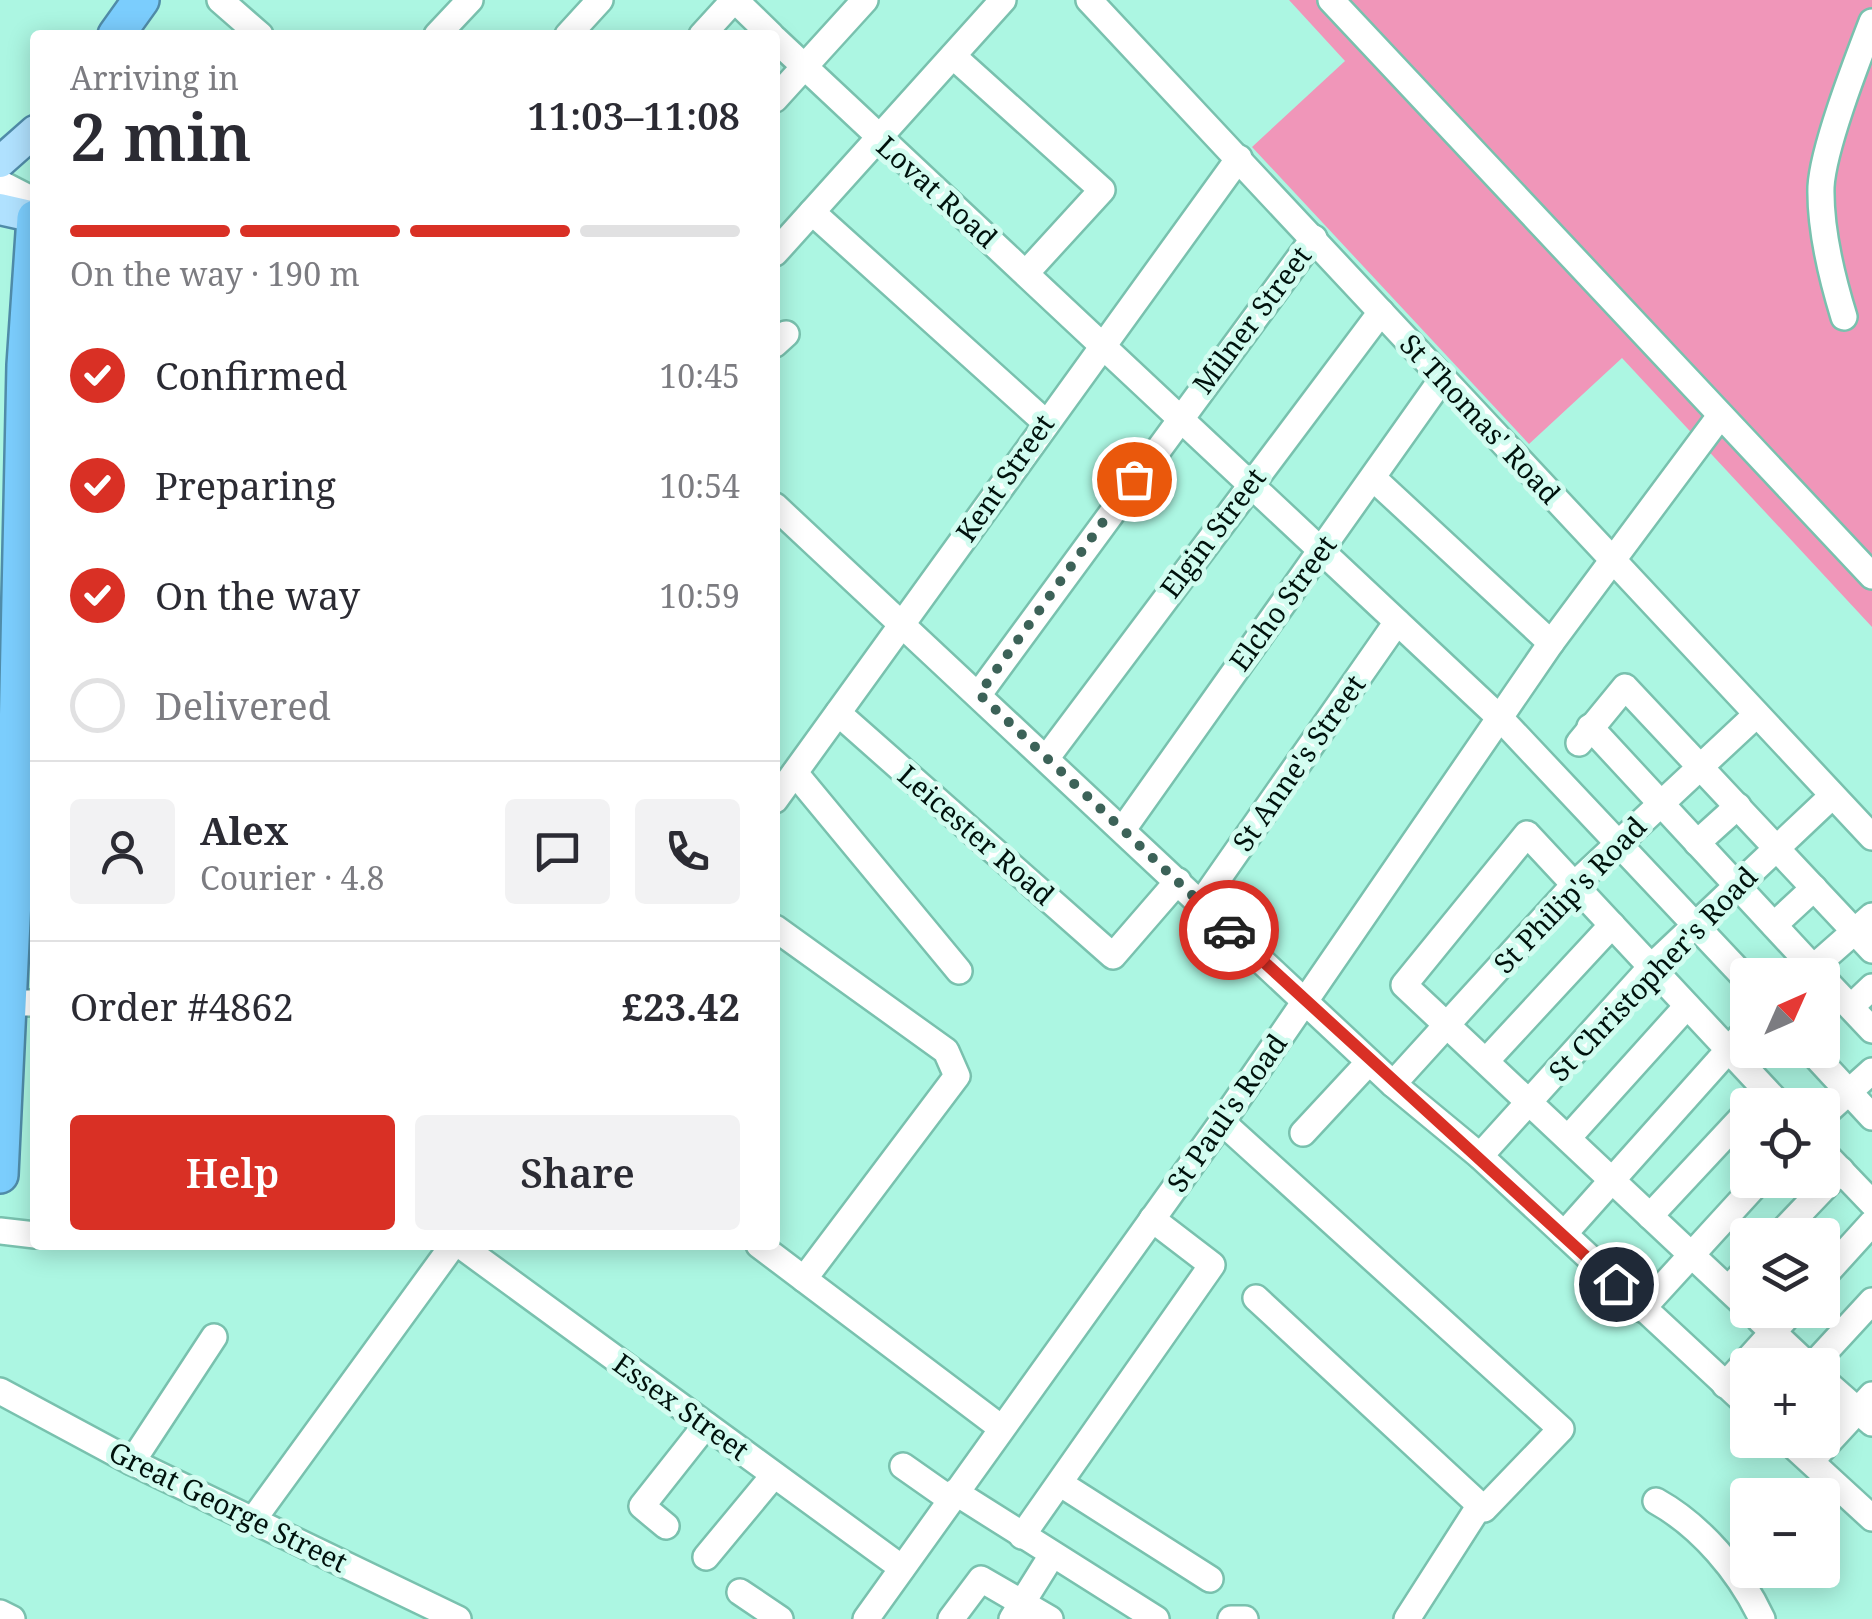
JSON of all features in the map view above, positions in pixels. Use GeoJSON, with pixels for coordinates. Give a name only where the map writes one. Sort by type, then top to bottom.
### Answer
{"type":"FeatureCollection","features":[{"type":"Feature","properties":{"kind":"highway"},"geometry":{"type":"LineString","coordinates":[[120,30],[141,0]]}},
{"type":"Feature","properties":{"kind":"highway"},"geometry":{"type":"LineString","coordinates":[[0,1174],[21,1003],[27,705],[10,595],[30,366]]}},
{"type":"Feature","properties":{"kind":"main road"},"geometry":{"type":"LineString","coordinates":[[0,162],[30,135]]}},
{"type":"Feature","properties":{"kind":"main road"},"geometry":{"type":"LineString","coordinates":[[0,209],[30,216]]}},
{"type":"Feature","properties":{"kind":"main road"},"geometry":{"type":"LineString","coordinates":[[0,226],[30,218]]}},
{"type":"Feature","properties":{"kind":"street"},"geometry":{"type":"LineString","coordinates":[[220,0],[254,30]]}},
{"type":"Feature","properties":{"kind":"street"},"geometry":{"type":"LineString","coordinates":[[442,30],[470,0]]}},
{"type":"Feature","properties":{"kind":"street"},"geometry":{"type":"LineString","coordinates":[[707,30],[735,0]]}},
{"type":"Feature","properties":{"kind":"street","name":"Lovat Road"},"geometry":{"type":"LineString","coordinates":[[735,0],[766,30]]}},
{"type":"Feature","properties":{"kind":"street"},"geometry":{"type":"LineString","coordinates":[[780,94],[865,0]]}},
{"type":"Feature","properties":{"kind":"street"},"geometry":{"type":"LineString","coordinates":[[780,247],[1003,0]]}},
{"type":"Feature","properties":{"kind":"street","name":"St Thomas' Road"},"geometry":{"type":"LineString","coordinates":[[1090,0],[1872,837]]}},
{"type":"Feature","properties":{"kind":"street"},"geometry":{"type":"LineString","coordinates":[[1331,0],[1872,576]]}},
{"type":"Feature","properties":{"kind":"street"},"geometry":{"type":"LineString","coordinates":[[571,30],[589,4]]}},
{"type":"Feature","properties":{"kind":"street"},"geometry":{"type":"LineString","coordinates":[[1844,317],[1834,286],[1821,185],[1853,70],[1872,22]]}},
{"type":"Feature","properties":{"kind":"street","name":"Lovat Road"},"geometry":{"type":"LineString","coordinates":[[780,44],[1502,720],[1730,963]]}},
{"type":"Feature","properties":{"kind":"street"},"geometry":{"type":"LineString","coordinates":[[953,56],[1102,190],[1026,273]]}},
{"type":"Feature","properties":{"kind":"street","name":"Kent Street"},"geometry":{"type":"LineString","coordinates":[[780,793],[1100,344],[1239,158]]}},
{"type":"Feature","properties":{"kind":"street"},"geometry":{"type":"LineString","coordinates":[[0,183],[30,199]]}},
{"type":"Feature","properties":{"kind":"street"},"geometry":{"type":"LineString","coordinates":[[812,212],[1045,422]]}},
{"type":"Feature","properties":{"kind":"street","name":"Milner Street"},"geometry":{"type":"LineString","coordinates":[[979,694],[1178,417],[1314,238]]}},
{"type":"Feature","properties":{"kind":"street","name":"Elgin Street"},"geometry":{"type":"LineString","coordinates":[[1048,756],[1241,475],[1381,312]]}},
{"type":"Feature","properties":{"kind":"street","name":"Elcho Street"},"geometry":{"type":"LineString","coordinates":[[1124,828],[1442,379]]}},
{"type":"Feature","properties":{"kind":"street","name":"St Paul's Road"},"geometry":{"type":"LineString","coordinates":[[866,1619],[1222,1122],[1551,644],[1720,416]]}},
{"type":"Feature","properties":{"kind":"street"},"geometry":{"type":"LineString","coordinates":[[1373,478],[1551,644]]}},
{"type":"Feature","properties":{"kind":"street"},"geometry":{"type":"LineString","coordinates":[[780,511],[1048,756],[1392,1084],[1480,1156],[1730,1390]]}},
{"type":"Feature","properties":{"kind":"street","name":"St Anne's Street"},"geometry":{"type":"LineString","coordinates":[[1201,903],[1397,622]]}},
{"type":"Feature","properties":{"kind":"street"},"geometry":{"type":"LineString","coordinates":[[1802,958],[1660,804],[1584,735],[1625,686],[1814,888],[1866,932],[1834,958]]}},
{"type":"Feature","properties":{"kind":"street","name":"Leicester Road"},"geometry":{"type":"LineString","coordinates":[[838,714],[1113,956],[1178,881]]}},
{"type":"Feature","properties":{"kind":"street","name":"St Philip's Road"},"geometry":{"type":"LineString","coordinates":[[1392,1084],[1574,885],[1756,715]]}},
{"type":"Feature","properties":{"kind":"street"},"geometry":{"type":"LineString","coordinates":[[795,773],[960,971]]}},
{"type":"Feature","properties":{"kind":"street","name":"St Christopher's Road"},"geometry":{"type":"LineString","coordinates":[[1480,1156],[1651,967],[1832,796]]}},
{"type":"Feature","properties":{"kind":"street"},"geometry":{"type":"LineString","coordinates":[[1697,843],[1738,806]]}},
{"type":"Feature","properties":{"kind":"street"},"geometry":{"type":"LineString","coordinates":[[1728,1290],[1404,984],[1526,834],[1728,1049],[1757,1088]]}},
{"type":"Feature","properties":{"kind":"street"},"geometry":{"type":"LineString","coordinates":[[1774,925],[1814,888]]}},
{"type":"Feature","properties":{"kind":"street"},"geometry":{"type":"LineString","coordinates":[[1486,1061],[1612,925]]}},
{"type":"Feature","properties":{"kind":"street"},"geometry":{"type":"LineString","coordinates":[[780,932],[946,1051],[957,1076],[804,1279]]}},
{"type":"Feature","properties":{"kind":"street"},"geometry":{"type":"LineString","coordinates":[[1851,1007],[1872,987]]}},
{"type":"Feature","properties":{"kind":"street"},"geometry":{"type":"LineString","coordinates":[[1840,997],[1872,1030]]}},
{"type":"Feature","properties":{"kind":"street"},"geometry":{"type":"LineString","coordinates":[[1568,1138],[1688,1006]]}},
{"type":"Feature","properties":{"kind":"street"},"geometry":{"type":"LineString","coordinates":[[1564,1234],[1728,1049]]}},
{"type":"Feature","properties":{"kind":"street"},"geometry":{"type":"LineString","coordinates":[[1303,1133],[1369,1062]]}},
{"type":"Feature","properties":{"kind":"street"},"geometry":{"type":"LineString","coordinates":[[1826,1068],[1872,1118]]}},
{"type":"Feature","properties":{"kind":"street"},"geometry":{"type":"LineString","coordinates":[[1840,1099],[1872,1070]]}},
{"type":"Feature","properties":{"kind":"street"},"geometry":{"type":"LineString","coordinates":[[1222,1122],[1561,1429],[1484,1510],[1256,1298]]}},
{"type":"Feature","properties":{"kind":"street"},"geometry":{"type":"LineString","coordinates":[[1650,1216],[1730,1129]]}},
{"type":"Feature","properties":{"kind":"street"},"geometry":{"type":"LineString","coordinates":[[1840,1169],[1872,1203]]}},
{"type":"Feature","properties":{"kind":"street"},"geometry":{"type":"LineString","coordinates":[[1642,1308],[1743,1198]]}},
{"type":"Feature","properties":{"kind":"street"},"geometry":{"type":"LineString","coordinates":[[1022,1536],[1212,1265],[1152,1219]]}},
{"type":"Feature","properties":{"kind":"street"},"geometry":{"type":"LineString","coordinates":[[1840,1259],[1872,1224]]}},
{"type":"Feature","properties":{"kind":"street"},"geometry":{"type":"LineString","coordinates":[[0,1232],[30,1235]]}},
{"type":"Feature","properties":{"kind":"street"},"geometry":{"type":"LineString","coordinates":[[253,1520],[452,1250]]}},
{"type":"Feature","properties":{"kind":"street","name":"Essex Street"},"geometry":{"type":"LineString","coordinates":[[463,1250],[902,1568]]}},
{"type":"Feature","properties":{"kind":"street"},"geometry":{"type":"LineString","coordinates":[[766,1250],[1000,1427]]}},
{"type":"Feature","properties":{"kind":"street"},"geometry":{"type":"LineString","coordinates":[[1826,1348],[1872,1301]]}},
{"type":"Feature","properties":{"kind":"street"},"geometry":{"type":"LineString","coordinates":[[1769,1328],[1791,1348]]}},
{"type":"Feature","properties":{"kind":"street"},"geometry":{"type":"LineString","coordinates":[[1724,1385],[1777,1328]]}},
{"type":"Feature","properties":{"kind":"street"},"geometry":{"type":"LineString","coordinates":[[132,1462],[214,1337]]}},
{"type":"Feature","properties":{"kind":"street"},"geometry":{"type":"LineString","coordinates":[[1811,1461],[1867,1409],[1840,1391]]}},
{"type":"Feature","properties":{"kind":"street","name":"Great George Street"},"geometry":{"type":"LineString","coordinates":[[0,1392],[132,1462],[458,1619]]}},
{"type":"Feature","properties":{"kind":"street"},"geometry":{"type":"LineString","coordinates":[[666,1526],[642,1506],[706,1426]]}},
{"type":"Feature","properties":{"kind":"street"},"geometry":{"type":"LineString","coordinates":[[1808,1458],[1872,1518]]}},
{"type":"Feature","properties":{"kind":"street"},"geometry":{"type":"LineString","coordinates":[[902,1466],[1022,1536],[1146,1616]]}},
{"type":"Feature","properties":{"kind":"street"},"geometry":{"type":"LineString","coordinates":[[706,1557],[774,1476]]}},
{"type":"Feature","properties":{"kind":"street"},"geometry":{"type":"LineString","coordinates":[[1061,1484],[1210,1580]]}},
{"type":"Feature","properties":{"kind":"street"},"geometry":{"type":"LineString","coordinates":[[1656,1501],[1681,1515],[1726,1562],[1762,1619]]}},
{"type":"Feature","properties":{"kind":"street"},"geometry":{"type":"LineString","coordinates":[[1407,1619],[1480,1505]]}},
{"type":"Feature","properties":{"kind":"street"},"geometry":{"type":"LineString","coordinates":[[1017,1610],[1052,1555]]}},
{"type":"Feature","properties":{"kind":"street"},"geometry":{"type":"LineString","coordinates":[[951,1619],[981,1578],[1017,1610],[1050,1619]]}},
{"type":"Feature","properties":{"kind":"street"},"geometry":{"type":"LineString","coordinates":[[740,1592],[780,1619]]}},
{"type":"Feature","properties":{"kind":"street"},"geometry":{"type":"LineString","coordinates":[[0,1613],[12,1619]]}},
{"type":"Feature","properties":{"kind":"street"},"geometry":{"type":"LineString","coordinates":[[1231,1619],[1245,1619]]}},
{"type":"Feature","properties":{"kind":"shaded area"},"geometry":{"type":"Polygon","coordinates":[[[1289,0],[1872,0],[1872,627],[1622,358],[1529,444],[1252,147],[1345,61],[1289,0]]]}},
{"type":"Feature","properties":{"kind":"way so far"},"geometry":{"type":"LineString","coordinates":[[1134,479],[979,694],[1229,930]]}},
{"type":"Feature","properties":{"kind":"route"},"geometry":{"type":"LineString","coordinates":[[1229,930],[1392,1084],[1480,1156],[1616,1284]]}}]}
